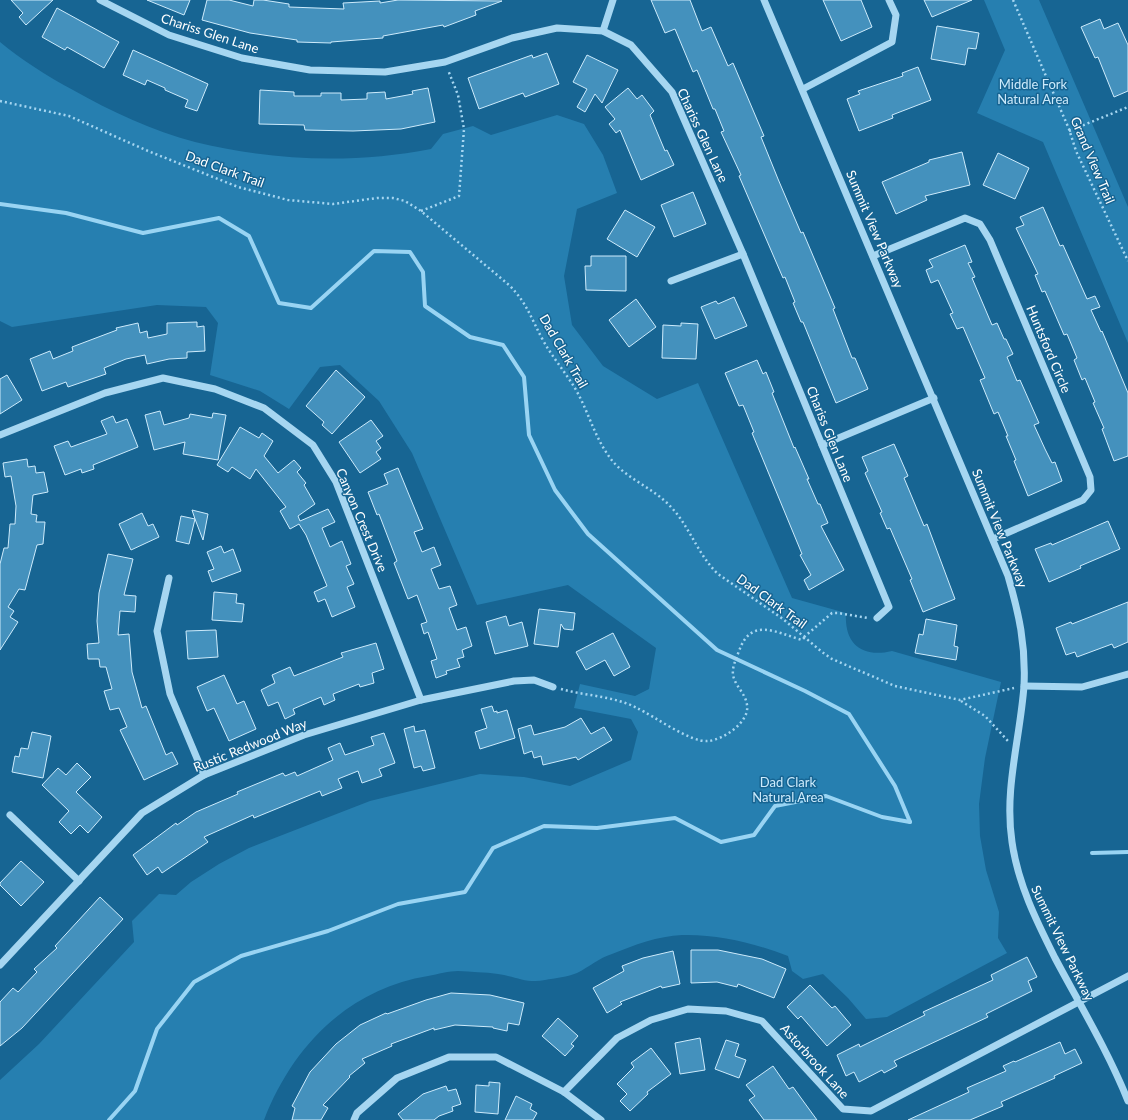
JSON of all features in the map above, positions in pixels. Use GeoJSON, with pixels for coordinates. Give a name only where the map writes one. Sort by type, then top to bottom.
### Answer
{"type":"FeatureCollection","features":[{"type":"Feature","properties":{"kind":"street","name":"Chariss Glen Lane"},"geometry":{"type":"LineString","coordinates":[[100,0],[169,35],[242,58],[310,70],[385,72],[445,62],[512,38],[558,28],[603,32],[631,45],[672,92],[743,254],[889,607],[877,618]]}},
{"type":"Feature","properties":{"kind":"street"},"geometry":{"type":"LineString","coordinates":[[603,32],[613,0]]}},
{"type":"Feature","properties":{"kind":"street","name":"Summit View Parkway"},"geometry":{"type":"LineString","coordinates":[[764,0],[934,398],[1008,576],[1020,619],[1023,641],[1024,686],[1009,793],[1012,841],[1016,865],[1033,915],[1110,1061],[1128,1101]]}},
{"type":"Feature","properties":{"kind":"street"},"geometry":{"type":"LineString","coordinates":[[803,89],[892,42],[896,15],[889,0]]}},
{"type":"Feature","properties":{"kind":"street","name":"Huntsford Circle"},"geometry":{"type":"LineString","coordinates":[[873,256],[965,218],[980,224],[993,247],[1090,477],[1091,490],[1083,500],[993,539]]}},
{"type":"Feature","properties":{"kind":"street"},"geometry":{"type":"LineString","coordinates":[[671,281],[743,254]]}},
{"type":"Feature","properties":{"kind":"street","name":"Canyon Crest Drive"},"geometry":{"type":"LineString","coordinates":[[0,435],[105,393],[163,378],[215,389],[264,408],[313,444],[336,482],[421,700]]}},
{"type":"Feature","properties":{"kind":"street"},"geometry":{"type":"LineString","coordinates":[[822,445],[934,398]]}},
{"type":"Feature","properties":{"kind":"street"},"geometry":{"type":"LineString","coordinates":[[169,578],[157,632],[170,694],[204,775]]}},
{"type":"Feature","properties":{"kind":"street"},"geometry":{"type":"LineString","coordinates":[[1024,686],[1082,687],[1128,674]]}},
{"type":"Feature","properties":{"kind":"street","name":"Rustic Redwood Way"},"geometry":{"type":"LineString","coordinates":[[0,965],[142,813],[204,775],[304,735],[421,700],[514,681],[534,680],[553,687]]}},
{"type":"Feature","properties":{"kind":"street"},"geometry":{"type":"LineString","coordinates":[[10,815],[79,881]]}},
{"type":"Feature","properties":{"kind":"street","name":"Astorbrook Lane"},"geometry":{"type":"LineString","coordinates":[[564,1092],[618,1038],[651,1020],[688,1009],[726,1011],[762,1021],[843,1109],[872,1112],[1128,976]]}},
{"type":"Feature","properties":{"kind":"street"},"geometry":{"type":"LineString","coordinates":[[354,1120],[357,1113],[397,1078],[449,1056],[496,1057],[564,1092],[601,1120]]}},
{"type":"Feature","properties":{"kind":"path","name":"Grand View Trail"},"geometry":{"type":"LineString","coordinates":[[1013,0],[1069,131],[1076,151],[1128,262]]}},
{"type":"Feature","properties":{"kind":"path"},"geometry":{"type":"LineString","coordinates":[[421,211],[459,196],[464,129],[458,95],[445,62]]}},
{"type":"Feature","properties":{"kind":"path","name":"Dad Clark Trail"},"geometry":{"type":"LineString","coordinates":[[0,101],[69,116],[148,151],[238,187],[288,200],[308,203],[333,204],[393,198],[405,200],[421,211],[509,285],[521,298],[530,311],[544,341],[576,390],[608,456],[622,470],[654,491],[671,506],[684,524],[709,566],[718,574],[784,619],[832,659],[895,686],[960,700],[1024,686]]}},
{"type":"Feature","properties":{"kind":"path"},"geometry":{"type":"LineString","coordinates":[[1069,131],[1128,107]]}},
{"type":"Feature","properties":{"kind":"path"},"geometry":{"type":"LineString","coordinates":[[553,687],[624,702],[694,739],[710,741],[725,737],[732,731],[740,723],[746,710],[746,701],[733,675],[740,648],[748,634],[758,630],[770,630],[802,640],[832,613],[877,618]]}},
{"type":"Feature","properties":{"kind":"path"},"geometry":{"type":"LineString","coordinates":[[960,700],[985,716],[1016,750]]}},
{"type":"Feature","properties":{"kind":"green space","name":"Middle Fork Natural Area"},"geometry":{"type":"Polygon","coordinates":[[[984,0],[1039,0],[1128,207],[1128,343],[1043,142],[977,113],[1005,50],[984,0]]]}},
{"type":"Feature","properties":{"kind":"green space","name":"Dad Clark Natural Area"},"geometry":{"type":"Polygon","coordinates":[[[0,42],[54,79],[87,98],[132,120],[195,142],[254,153],[283,157],[372,157],[431,149],[443,134],[473,126],[491,135],[557,115],[584,124],[603,155],[617,193],[577,209],[564,276],[572,325],[603,366],[657,399],[698,383],[792,598],[846,613],[848,633],[857,647],[864,650],[872,653],[892,651],[1001,682],[985,758],[979,804],[980,836],[986,870],[999,912],[998,938],[1007,953],[887,1017],[866,1019],[848,998],[823,974],[803,979],[792,971],[788,956],[749,943],[709,936],[682,935],[655,939],[637,944],[607,956],[573,974],[539,981],[488,973],[458,971],[447,972],[399,983],[373,994],[348,1008],[326,1026],[307,1046],[290,1069],[276,1093],[264,1120],[0,1120],[0,1080],[39,1044],[134,942],[132,921],[159,894],[176,895],[191,882],[219,864],[249,848],[370,801],[480,774],[524,777],[570,786],[631,760],[638,732],[631,719],[574,708],[580,684],[635,696],[649,689],[656,648],[568,585],[477,605],[412,453],[379,401],[340,365],[320,367],[289,409],[260,391],[210,375],[218,323],[206,307],[157,305],[12,327],[0,321],[0,42]]]}},
{"type":"Feature","properties":{"kind":"building"},"geometry":{"type":"Polygon","coordinates":[[[11,0],[53,0],[26,25],[19,17],[23,13],[11,0]]]}},
{"type":"Feature","properties":{"kind":"building"},"geometry":{"type":"Polygon","coordinates":[[[147,0],[190,0],[184,15],[147,0]]]}},
{"type":"Feature","properties":{"kind":"building"},"geometry":{"type":"Polygon","coordinates":[[[207,0],[229,0],[253,6],[254,0],[263,0],[289,4],[289,7],[344,9],[343,3],[380,1],[380,3],[398,0],[502,1],[475,11],[476,15],[444,27],[443,25],[383,36],[383,38],[331,43],[297,42],[297,40],[250,33],[202,20],[207,0]]]}},
{"type":"Feature","properties":{"kind":"building"},"geometry":{"type":"Polygon","coordinates":[[[651,0],[690,0],[702,31],[711,27],[728,66],[733,63],[764,136],[761,137],[778,179],[801,233],[803,232],[835,308],[833,309],[852,358],[855,358],[868,389],[836,403],[803,322],[801,322],[793,303],[795,302],[785,277],[783,278],[739,176],[741,175],[721,132],[724,131],[715,109],[713,109],[697,70],[693,72],[675,29],[665,33],[651,0]]]}},
{"type":"Feature","properties":{"kind":"building"},"geometry":{"type":"Polygon","coordinates":[[[823,0],[861,0],[872,27],[841,41],[823,0]]]}},
{"type":"Feature","properties":{"kind":"building"},"geometry":{"type":"Polygon","coordinates":[[[924,0],[972,0],[932,17],[924,0]]]}},
{"type":"Feature","properties":{"kind":"building"},"geometry":{"type":"Polygon","coordinates":[[[57,8],[119,42],[104,68],[67,47],[65,50],[42,37],[57,8]]]}},
{"type":"Feature","properties":{"kind":"building"},"geometry":{"type":"Polygon","coordinates":[[[1100,19],[1104,29],[1118,23],[1128,45],[1128,91],[1114,97],[1098,57],[1095,58],[1081,27],[1100,19]]]}},
{"type":"Feature","properties":{"kind":"building"},"geometry":{"type":"Polygon","coordinates":[[[937,26],[979,33],[976,49],[968,48],[965,65],[931,59],[937,26]]]}},
{"type":"Feature","properties":{"kind":"building"},"geometry":{"type":"Polygon","coordinates":[[[133,50],[208,84],[197,111],[185,107],[188,100],[165,90],[165,88],[147,80],[145,85],[123,75],[133,50]]]}},
{"type":"Feature","properties":{"kind":"building"},"geometry":{"type":"Polygon","coordinates":[[[547,53],[559,84],[525,97],[523,93],[479,109],[468,78],[532,55],[533,58],[547,53]]]}},
{"type":"Feature","properties":{"kind":"building"},"geometry":{"type":"Polygon","coordinates":[[[587,55],[618,70],[602,103],[595,94],[585,112],[577,107],[587,89],[573,82],[587,55]]]}},
{"type":"Feature","properties":{"kind":"building"},"geometry":{"type":"Polygon","coordinates":[[[918,67],[931,100],[892,115],[893,118],[859,131],[847,99],[860,94],[858,91],[903,76],[902,73],[918,67]]]}},
{"type":"Feature","properties":{"kind":"building"},"geometry":{"type":"Polygon","coordinates":[[[428,88],[435,122],[401,129],[353,131],[305,130],[304,125],[259,124],[260,90],[294,92],[294,96],[321,96],[321,93],[341,93],[341,100],[367,99],[367,93],[385,92],[386,99],[413,94],[412,91],[428,88]]]}},
{"type":"Feature","properties":{"kind":"building"},"geometry":{"type":"Polygon","coordinates":[[[628,88],[637,99],[642,95],[654,111],[650,115],[665,151],[667,150],[674,165],[641,180],[620,130],[616,133],[609,124],[615,119],[605,107],[628,88]]]}},
{"type":"Feature","properties":{"kind":"building"},"geometry":{"type":"Polygon","coordinates":[[[962,152],[970,185],[925,196],[927,200],[896,214],[882,182],[929,162],[929,160],[962,152]]]}},
{"type":"Feature","properties":{"kind":"building"},"geometry":{"type":"Polygon","coordinates":[[[998,153],[1029,168],[1015,199],[983,185],[998,153]]]}},
{"type":"Feature","properties":{"kind":"building"},"geometry":{"type":"Polygon","coordinates":[[[693,192],[706,224],[674,237],[661,205],[693,192]]]}},
{"type":"Feature","properties":{"kind":"building"},"geometry":{"type":"Polygon","coordinates":[[[1043,207],[1060,246],[1063,245],[1087,299],[1095,296],[1100,307],[1091,310],[1101,332],[1102,331],[1128,393],[1128,456],[1114,461],[1102,429],[1104,428],[1093,403],[1095,402],[1085,378],[1082,380],[1074,360],[1077,358],[1067,334],[1064,335],[1045,291],[1042,292],[1035,275],[1038,274],[1016,228],[1024,225],[1020,217],[1043,207]]]}},
{"type":"Feature","properties":{"kind":"building"},"geometry":{"type":"Polygon","coordinates":[[[625,210],[655,227],[637,257],[607,239],[625,210]]]}},
{"type":"Feature","properties":{"kind":"building"},"geometry":{"type":"Polygon","coordinates":[[[965,245],[972,262],[968,263],[975,277],[972,278],[992,325],[997,323],[1013,354],[1007,357],[1017,381],[1020,380],[1039,423],[1034,425],[1052,463],[1055,462],[1062,481],[1028,496],[1014,461],[1016,460],[1006,436],[1008,436],[998,412],[994,414],[980,380],[985,378],[963,327],[957,329],[950,314],[953,313],[938,280],[931,283],[926,270],[933,267],[929,260],[965,245]]]}},
{"type":"Feature","properties":{"kind":"building"},"geometry":{"type":"Polygon","coordinates":[[[591,256],[626,256],[626,291],[586,290],[585,266],[591,266],[591,256]]]}},
{"type":"Feature","properties":{"kind":"building"},"geometry":{"type":"Polygon","coordinates":[[[734,297],[747,326],[715,339],[701,307],[716,301],[718,304],[734,297]]]}},
{"type":"Feature","properties":{"kind":"building"},"geometry":{"type":"Polygon","coordinates":[[[636,299],[656,327],[629,347],[609,320],[636,299]]]}},
{"type":"Feature","properties":{"kind":"building"},"geometry":{"type":"Polygon","coordinates":[[[197,322],[197,327],[204,326],[205,351],[187,352],[187,358],[169,359],[147,364],[145,355],[126,359],[104,368],[106,374],[68,387],[66,382],[42,391],[30,359],[50,351],[53,359],[73,351],[72,347],[117,330],[116,328],[138,323],[140,333],[147,331],[148,338],[167,334],[167,323],[197,322]]]}},
{"type":"Feature","properties":{"kind":"building"},"geometry":{"type":"Polygon","coordinates":[[[681,323],[698,324],[696,359],[662,358],[663,325],[681,326],[681,323]]]}},
{"type":"Feature","properties":{"kind":"building"},"geometry":{"type":"Polygon","coordinates":[[[757,360],[763,374],[766,372],[774,392],[772,393],[794,448],[795,447],[809,479],[807,479],[828,523],[821,526],[844,570],[809,590],[804,580],[811,575],[800,555],[802,554],[752,433],[754,432],[743,405],[739,406],[725,373],[757,360]]]}},
{"type":"Feature","properties":{"kind":"building"},"geometry":{"type":"Polygon","coordinates":[[[336,370],[365,397],[332,434],[322,425],[324,422],[306,406],[336,370]]]}},
{"type":"Feature","properties":{"kind":"building"},"geometry":{"type":"Polygon","coordinates":[[[7,375],[22,400],[0,414],[0,379],[7,375]]]}},
{"type":"Feature","properties":{"kind":"building"},"geometry":{"type":"Polygon","coordinates":[[[160,411],[164,425],[189,418],[190,414],[212,418],[213,413],[226,415],[218,460],[183,454],[185,442],[154,450],[145,415],[160,411]]]}},
{"type":"Feature","properties":{"kind":"building"},"geometry":{"type":"Polygon","coordinates":[[[113,416],[116,423],[127,419],[138,447],[93,465],[94,469],[82,473],[81,469],[65,475],[54,446],[68,441],[71,447],[107,434],[101,421],[113,416]]]}},
{"type":"Feature","properties":{"kind":"building"},"geometry":{"type":"Polygon","coordinates":[[[371,420],[383,436],[376,441],[381,448],[376,452],[381,459],[360,473],[339,442],[371,420]]]}},
{"type":"Feature","properties":{"kind":"building"},"geometry":{"type":"Polygon","coordinates":[[[240,427],[259,438],[262,433],[273,441],[264,456],[278,473],[294,460],[301,468],[297,472],[306,483],[304,485],[315,504],[298,516],[300,521],[328,509],[335,522],[322,528],[330,547],[342,541],[351,564],[346,566],[354,584],[347,587],[355,607],[332,617],[325,599],[318,602],[314,592],[327,586],[306,535],[299,524],[290,529],[280,511],[286,507],[256,469],[250,479],[232,467],[228,472],[217,465],[240,427]]]}},
{"type":"Feature","properties":{"kind":"building"},"geometry":{"type":"Polygon","coordinates":[[[894,444],[908,476],[904,478],[924,526],[927,524],[955,599],[923,612],[910,580],[912,579],[890,528],[887,529],[880,513],[882,512],[865,473],[868,471],[862,457],[894,444]]]}},
{"type":"Feature","properties":{"kind":"building"},"geometry":{"type":"Polygon","coordinates":[[[27,459],[28,467],[35,466],[36,473],[44,472],[48,492],[33,495],[31,514],[37,515],[36,522],[45,522],[43,544],[37,545],[25,590],[19,589],[8,607],[14,611],[10,617],[18,622],[0,650],[0,564],[4,548],[8,548],[10,524],[15,524],[16,506],[11,476],[5,477],[3,463],[27,459]]]}},
{"type":"Feature","properties":{"kind":"building"},"geometry":{"type":"Polygon","coordinates":[[[398,468],[423,529],[414,532],[422,552],[434,547],[441,565],[431,569],[439,589],[450,586],[457,605],[449,608],[457,630],[466,627],[472,646],[462,650],[464,657],[457,659],[460,667],[446,671],[447,674],[436,678],[431,661],[437,659],[428,632],[424,634],[421,624],[427,622],[417,595],[408,599],[394,563],[397,561],[379,514],[377,515],[368,492],[388,484],[384,474],[398,468]]]}},
{"type":"Feature","properties":{"kind":"building"},"geometry":{"type":"Polygon","coordinates":[[[192,510],[208,514],[203,540],[195,519],[192,510]]]}},
{"type":"Feature","properties":{"kind":"building"},"geometry":{"type":"Polygon","coordinates":[[[142,513],[148,526],[153,524],[159,537],[131,550],[119,524],[142,513]]]}},
{"type":"Feature","properties":{"kind":"building"},"geometry":{"type":"Polygon","coordinates":[[[181,516],[195,519],[189,544],[176,541],[181,516]]]}},
{"type":"Feature","properties":{"kind":"building"},"geometry":{"type":"Polygon","coordinates":[[[1108,521],[1120,549],[1080,566],[1081,568],[1049,582],[1035,549],[1051,543],[1052,545],[1108,521]]]}},
{"type":"Feature","properties":{"kind":"building"},"geometry":{"type":"Polygon","coordinates":[[[221,546],[224,553],[233,549],[241,571],[212,582],[208,571],[214,569],[207,552],[221,546]]]}},
{"type":"Feature","properties":{"kind":"building"},"geometry":{"type":"Polygon","coordinates":[[[108,554],[133,559],[124,595],[136,596],[135,612],[120,611],[118,635],[129,634],[132,672],[142,708],[146,706],[166,755],[172,752],[178,764],[144,780],[120,730],[127,727],[119,708],[110,710],[104,691],[112,689],[106,667],[100,667],[99,659],[88,659],[87,644],[99,643],[97,621],[99,593],[108,554]]]}},
{"type":"Feature","properties":{"kind":"building"},"geometry":{"type":"Polygon","coordinates":[[[214,592],[237,594],[236,603],[244,604],[242,622],[212,620],[214,592]]]}},
{"type":"Feature","properties":{"kind":"building"},"geometry":{"type":"Polygon","coordinates":[[[1128,602],[1128,642],[1114,648],[1112,644],[1077,657],[1075,652],[1066,655],[1056,628],[1071,622],[1072,624],[1128,602]]]}},
{"type":"Feature","properties":{"kind":"building"},"geometry":{"type":"Polygon","coordinates":[[[539,609],[575,613],[573,630],[564,629],[561,624],[558,647],[534,644],[539,609]]]}},
{"type":"Feature","properties":{"kind":"building"},"geometry":{"type":"Polygon","coordinates":[[[506,616],[509,626],[522,622],[528,646],[495,654],[486,622],[506,616]]]}},
{"type":"Feature","properties":{"kind":"building"},"geometry":{"type":"Polygon","coordinates":[[[926,619],[957,625],[954,646],[958,647],[956,660],[915,653],[919,634],[923,635],[926,619]]]}},
{"type":"Feature","properties":{"kind":"building"},"geometry":{"type":"Polygon","coordinates":[[[216,630],[218,657],[188,659],[186,631],[216,630]]]}},
{"type":"Feature","properties":{"kind":"building"},"geometry":{"type":"Polygon","coordinates":[[[613,633],[630,667],[614,676],[605,660],[586,670],[576,652],[613,633]]]}},
{"type":"Feature","properties":{"kind":"building"},"geometry":{"type":"Polygon","coordinates":[[[376,643],[384,669],[372,673],[374,683],[360,687],[359,684],[333,694],[335,700],[324,705],[321,697],[293,709],[295,714],[285,719],[278,702],[268,706],[261,690],[275,683],[272,675],[290,667],[294,676],[343,657],[341,653],[376,643]]]}},
{"type":"Feature","properties":{"kind":"building"},"geometry":{"type":"Polygon","coordinates":[[[224,675],[237,704],[244,701],[256,729],[229,741],[214,708],[207,711],[197,687],[224,675]]]}},
{"type":"Feature","properties":{"kind":"building"},"geometry":{"type":"Polygon","coordinates":[[[492,706],[494,712],[497,711],[497,713],[507,710],[515,738],[480,749],[475,732],[487,728],[481,709],[492,706]]]}},
{"type":"Feature","properties":{"kind":"building"},"geometry":{"type":"Polygon","coordinates":[[[581,718],[591,734],[604,727],[612,740],[578,760],[576,757],[543,765],[541,756],[534,758],[532,751],[524,754],[518,729],[531,725],[534,735],[565,727],[581,718]]]}},
{"type":"Feature","properties":{"kind":"building"},"geometry":{"type":"Polygon","coordinates":[[[414,726],[415,732],[425,730],[435,768],[423,771],[421,766],[414,768],[404,729],[414,726]]]}},
{"type":"Feature","properties":{"kind":"building"},"geometry":{"type":"Polygon","coordinates":[[[32,732],[51,736],[43,778],[12,772],[15,756],[19,757],[21,748],[28,749],[32,732]]]}},
{"type":"Feature","properties":{"kind":"building"},"geometry":{"type":"Polygon","coordinates":[[[384,733],[395,763],[379,769],[382,776],[362,783],[358,771],[338,779],[342,788],[322,796],[320,791],[254,818],[253,815],[204,837],[208,842],[162,873],[158,867],[147,875],[133,855],[176,823],[177,825],[196,812],[238,794],[237,792],[283,773],[285,776],[295,772],[297,776],[333,760],[328,748],[340,743],[345,755],[374,745],[371,737],[384,733]]]}},
{"type":"Feature","properties":{"kind":"building"},"geometry":{"type":"Polygon","coordinates":[[[77,763],[91,777],[76,792],[102,817],[88,833],[80,825],[71,834],[59,822],[69,811],[42,785],[58,768],[66,775],[77,763]]]}},
{"type":"Feature","properties":{"kind":"building"},"geometry":{"type":"Polygon","coordinates":[[[21,861],[44,882],[21,906],[0,885],[0,883],[21,861]]]}},
{"type":"Feature","properties":{"kind":"building"},"geometry":{"type":"Polygon","coordinates":[[[100,897],[123,919],[22,1028],[0,1046],[0,1002],[13,988],[18,992],[37,972],[34,969],[57,948],[55,946],[100,897]]]}},
{"type":"Feature","properties":{"kind":"building"},"geometry":{"type":"Polygon","coordinates":[[[691,950],[718,950],[762,959],[786,969],[774,998],[738,984],[737,987],[717,982],[691,983],[691,950]]]}},
{"type":"Feature","properties":{"kind":"building"},"geometry":{"type":"Polygon","coordinates":[[[673,951],[680,984],[662,988],[661,986],[620,1002],[622,1004],[607,1013],[593,988],[624,971],[622,966],[643,958],[673,951]]]}},
{"type":"Feature","properties":{"kind":"building"},"geometry":{"type":"Polygon","coordinates":[[[1027,957],[1037,977],[1028,981],[1032,991],[986,1014],[988,1017],[894,1061],[897,1066],[884,1073],[882,1070],[859,1082],[854,1072],[846,1076],[837,1055],[859,1044],[860,1047],[925,1015],[923,1012],[993,980],[991,975],[1027,957]]]}},
{"type":"Feature","properties":{"kind":"building"},"geometry":{"type":"Polygon","coordinates":[[[810,985],[832,1008],[835,1006],[851,1025],[827,1046],[801,1016],[798,1019],[787,1007],[810,985]]]}},
{"type":"Feature","properties":{"kind":"building"},"geometry":{"type":"Polygon","coordinates":[[[451,993],[490,995],[524,1003],[519,1025],[508,1023],[507,1031],[493,1027],[455,1025],[434,1030],[434,1028],[391,1044],[392,1046],[362,1059],[365,1063],[349,1076],[350,1077],[323,1105],[328,1108],[321,1120],[292,1120],[295,1108],[292,1106],[310,1072],[336,1044],[360,1025],[386,1013],[387,1014],[451,993]]]}},
{"type":"Feature","properties":{"kind":"building"},"geometry":{"type":"Polygon","coordinates":[[[558,1018],[578,1036],[571,1044],[574,1046],[565,1056],[542,1036],[558,1018]]]}},
{"type":"Feature","properties":{"kind":"building"},"geometry":{"type":"Polygon","coordinates":[[[700,1038],[705,1070],[680,1074],[675,1043],[700,1038]]]}},
{"type":"Feature","properties":{"kind":"building"},"geometry":{"type":"Polygon","coordinates":[[[726,1040],[739,1044],[735,1056],[746,1060],[739,1078],[715,1069],[726,1040]]]}},
{"type":"Feature","properties":{"kind":"building"},"geometry":{"type":"Polygon","coordinates":[[[1060,1042],[1065,1054],[1075,1049],[1082,1063],[1054,1076],[1055,1078],[1001,1102],[1003,1106],[970,1120],[908,1120],[969,1092],[967,1088],[1006,1071],[1003,1066],[1060,1042]]]}},
{"type":"Feature","properties":{"kind":"building"},"geometry":{"type":"Polygon","coordinates":[[[651,1048],[671,1074],[647,1092],[648,1094],[630,1111],[620,1101],[627,1094],[617,1084],[634,1067],[631,1063],[651,1048]]]}},
{"type":"Feature","properties":{"kind":"building"},"geometry":{"type":"Polygon","coordinates":[[[773,1066],[789,1089],[793,1087],[817,1120],[764,1120],[749,1100],[755,1096],[746,1085],[773,1066]]]}},
{"type":"Feature","properties":{"kind":"building"},"geometry":{"type":"Polygon","coordinates":[[[489,1082],[500,1083],[498,1114],[475,1112],[476,1085],[489,1086],[489,1082]]]}},
{"type":"Feature","properties":{"kind":"building"},"geometry":{"type":"Polygon","coordinates":[[[446,1086],[448,1091],[456,1089],[461,1104],[452,1107],[453,1111],[439,1116],[434,1120],[403,1120],[398,1114],[423,1094],[446,1086]]]}},
{"type":"Feature","properties":{"kind":"building"},"geometry":{"type":"Polygon","coordinates":[[[516,1096],[532,1104],[530,1109],[537,1113],[533,1120],[505,1120],[516,1096]]]}},
{"type":"Feature","properties":{"kind":"waterway"},"geometry":{"type":"LineString","coordinates":[[0,204],[66,213],[143,233],[219,218],[249,236],[279,303],[311,308],[374,251],[410,252],[423,272],[425,306],[470,337],[503,345],[524,377],[529,435],[555,490],[588,534],[717,650],[805,691],[849,714],[895,786],[910,822]]}},
{"type":"Feature","properties":{"kind":"waterway"},"geometry":{"type":"LineString","coordinates":[[109,1120],[135,1091],[157,1029],[194,982],[241,956],[328,931],[398,904],[465,892],[493,848],[544,826],[597,828],[675,818],[721,842],[754,835],[775,806],[826,796],[882,817],[910,822]]}},
{"type":"Feature","properties":{"kind":"waterway"},"geometry":{"type":"LineString","coordinates":[[1092,853],[1128,852]]}}]}
